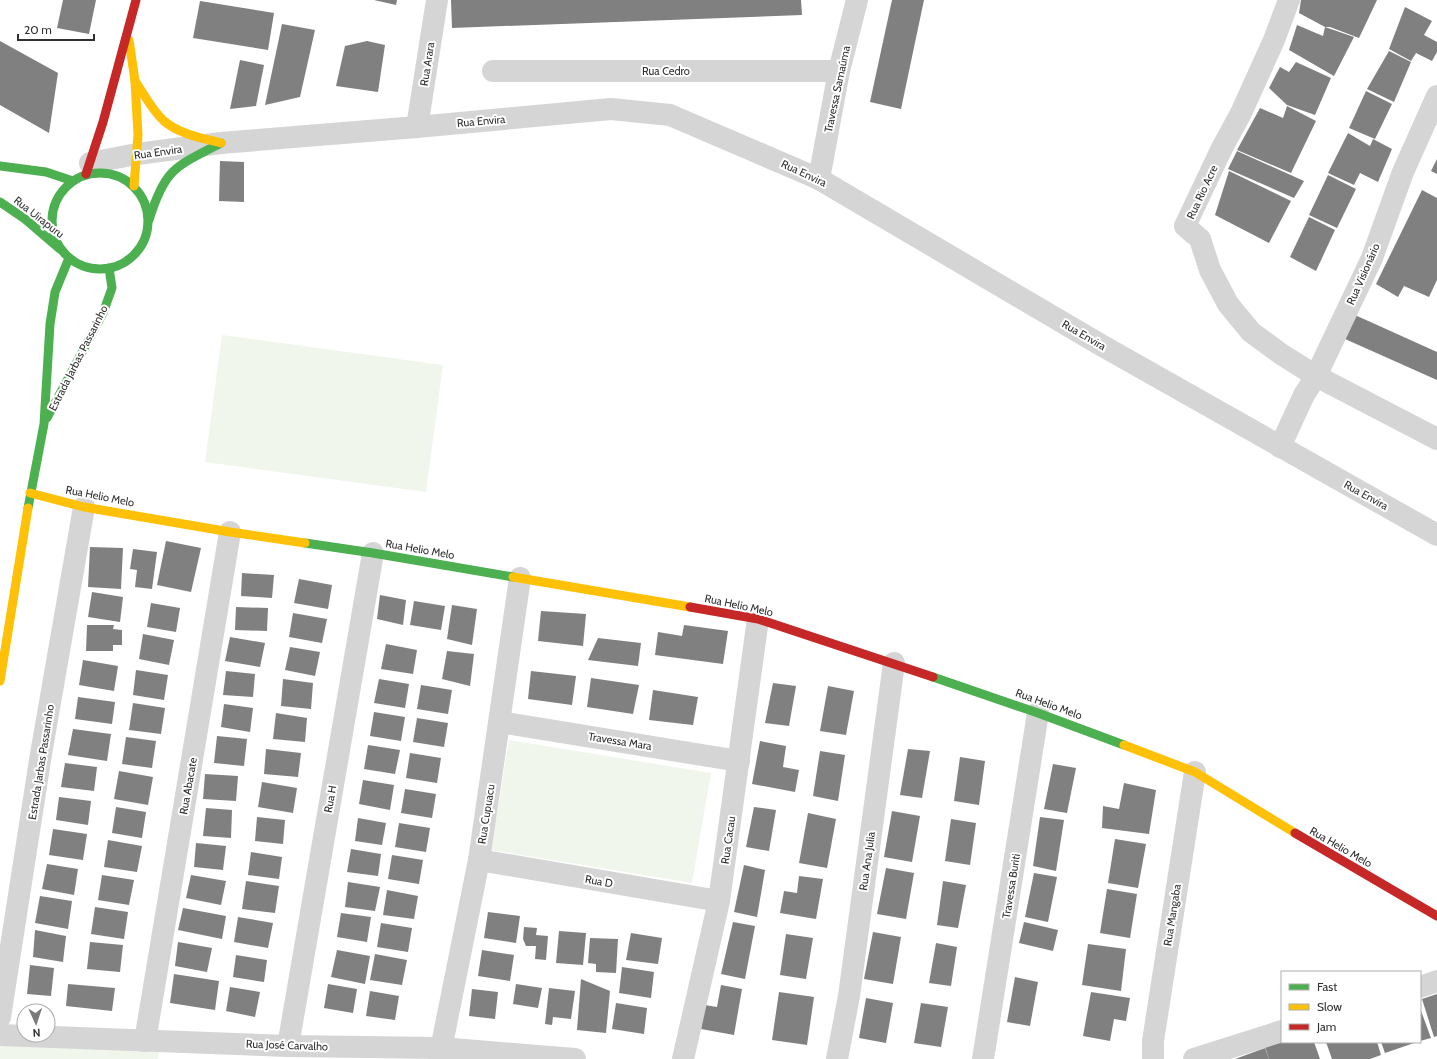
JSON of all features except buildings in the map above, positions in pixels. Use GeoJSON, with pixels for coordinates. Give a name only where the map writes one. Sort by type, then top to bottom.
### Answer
{"type":"FeatureCollection","features":[{"type":"Feature","properties":{"kind":"street"},"geometry":{"type":"LineString","coordinates":[[136,0],[103,122],[88,169],[61,192],[54,206],[51,222],[54,237],[66,255],[78,264],[88,268],[109,268],[122,264],[133,256],[142,246],[159,192],[170,174],[183,163],[221,143]]}},
{"type":"Feature","properties":{"kind":"street","name":"Rua Arara"},"geometry":{"type":"LineString","coordinates":[[417,128],[438,0]]}},
{"type":"Feature","properties":{"kind":"street","name":"Travessa Samaúma"},"geometry":{"type":"LineString","coordinates":[[819,179],[839,71],[857,0]]}},
{"type":"Feature","properties":{"kind":"street","name":"Rua Rio Acre"},"geometry":{"type":"LineString","coordinates":[[1289,0],[1274,40],[1241,113],[1222,148],[1186,226],[1200,239],[1210,270],[1228,304],[1251,332],[1281,354],[1316,376],[1437,439]]}},
{"type":"Feature","properties":{"kind":"street"},"geometry":{"type":"LineString","coordinates":[[128,32],[135,82],[138,135],[134,186]]}},
{"type":"Feature","properties":{"kind":"street","name":"Rua Cedro"},"geometry":{"type":"LineString","coordinates":[[493,71],[839,71]]}},
{"type":"Feature","properties":{"kind":"street"},"geometry":{"type":"LineString","coordinates":[[135,82],[154,110],[164,121],[182,131],[221,143]]}},
{"type":"Feature","properties":{"kind":"street","name":"Rua Visionário"},"geometry":{"type":"LineString","coordinates":[[1280,447],[1304,394],[1316,376],[1372,258],[1403,172],[1437,96]]}},
{"type":"Feature","properties":{"kind":"street","name":"Rua Envira"},"geometry":{"type":"LineString","coordinates":[[88,169],[137,154],[221,143],[417,128],[611,109],[670,115],[819,179],[1101,345],[1437,535]]}},
{"type":"Feature","properties":{"kind":"street"},"geometry":{"type":"LineString","coordinates":[[0,166],[46,172],[73,181]]}},
{"type":"Feature","properties":{"kind":"street"},"geometry":{"type":"LineString","coordinates":[[88,169],[116,175],[134,186],[142,196],[147,207],[149,220]]}},
{"type":"Feature","properties":{"kind":"street","name":"Rua Uirapuru"},"geometry":{"type":"LineString","coordinates":[[0,202],[25,219],[66,255]]}},
{"type":"Feature","properties":{"kind":"street","name":"Estrada Jarbas Passarinho"},"geometry":{"type":"LineString","coordinates":[[1,673],[30,493],[44,424],[50,324],[55,292],[66,255]]}},
{"type":"Feature","properties":{"kind":"street","name":"Estrada Jarbas Passarinho"},"geometry":{"type":"LineString","coordinates":[[44,424],[103,313],[112,288],[109,268]]}},
{"type":"Feature","properties":{"kind":"street","name":"Rua Helio Melo"},"geometry":{"type":"LineString","coordinates":[[30,493],[84,507],[230,532],[372,553],[758,619],[894,663],[1038,713],[1195,772],[1312,844],[1437,916]]}},
{"type":"Feature","properties":{"kind":"street","name":"Estrada Jarbas Passarinho"},"geometry":{"type":"LineString","coordinates":[[0,1017],[41,754],[84,507]]}},
{"type":"Feature","properties":{"kind":"street","name":"Rua Abacate"},"geometry":{"type":"LineString","coordinates":[[145,1041],[230,532]]}},
{"type":"Feature","properties":{"kind":"street","name":"Rua H"},"geometry":{"type":"LineString","coordinates":[[288,1046],[372,553]]}},
{"type":"Feature","properties":{"kind":"street","name":"Rua Cupuacu"},"geometry":{"type":"LineString","coordinates":[[440,1054],[479,860],[520,578]]}},
{"type":"Feature","properties":{"kind":"street","name":"Rua Cacau"},"geometry":{"type":"LineString","coordinates":[[683,1059],[719,901],[758,619]]}},
{"type":"Feature","properties":{"kind":"street","name":"Rua Ana Julia"},"geometry":{"type":"LineString","coordinates":[[837,1059],[849,996],[894,663]]}},
{"type":"Feature","properties":{"kind":"street","name":"Travessa Buriti"},"geometry":{"type":"LineString","coordinates":[[983,1059],[1038,713]]}},
{"type":"Feature","properties":{"kind":"street","name":"Travessa Mara"},"geometry":{"type":"LineString","coordinates":[[500,722],[739,760]]}},
{"type":"Feature","properties":{"kind":"street","name":"Rua Mangaba"},"geometry":{"type":"LineString","coordinates":[[1153,1059],[1153,1041],[1195,772]]}},
{"type":"Feature","properties":{"kind":"street","name":"Rua D"},"geometry":{"type":"LineString","coordinates":[[479,860],[719,901]]}},
{"type":"Feature","properties":{"kind":"street"},"geometry":{"type":"LineString","coordinates":[[1421,987],[1437,981]]}},
{"type":"Feature","properties":{"kind":"street"},"geometry":{"type":"LineString","coordinates":[[1194,1059],[1281,1031]]}},
{"type":"Feature","properties":{"kind":"street","name":"Rua José Carvalho"},"geometry":{"type":"LineString","coordinates":[[0,1035],[575,1059]]}},
{"type":"Feature","properties":{"kind":"shaded area"},"geometry":{"type":"Polygon","coordinates":[[[222,335],[443,365],[426,492],[205,462],[222,335]]]}},
{"type":"Feature","properties":{"kind":"shaded area"},"geometry":{"type":"Polygon","coordinates":[[[509,740],[711,773],[692,883],[491,850],[509,740]]]}},
{"type":"Feature","properties":{"kind":"shaded area"},"geometry":{"type":"Polygon","coordinates":[[[0,1040],[16,1041],[16,1043],[40,1043],[159,1052],[158,1059],[0,1059],[0,1040]]]}},
{"type":"Feature","properties":{"kind":"traffic: fast"},"geometry":{"type":"LineString","coordinates":[[149,220],[161,189],[174,171],[182,164],[221,143]]}},
{"type":"Feature","properties":{"kind":"traffic: fast"},"geometry":{"type":"LineString","coordinates":[[0,166],[46,172],[73,181]]}},
{"type":"Feature","properties":{"kind":"traffic: fast"},"geometry":{"type":"LineString","coordinates":[[100,173],[118,177],[127,181],[134,187],[140,194],[144,203],[148,221],[144,239],[140,248],[134,255],[127,261],[118,265],[100,269],[82,265],[73,261],[66,255],[60,248],[56,239],[52,221],[56,203],[60,194],[66,187],[73,181],[82,177],[100,173]]}},
{"type":"Feature","properties":{"kind":"traffic: fast"},"geometry":{"type":"LineString","coordinates":[[0,202],[25,219],[60,249]]}},
{"type":"Feature","properties":{"kind":"traffic: fast"},"geometry":{"type":"LineString","coordinates":[[28,508],[44,424],[50,324],[55,292],[69,258]]}},
{"type":"Feature","properties":{"kind":"traffic: fast"},"geometry":{"type":"LineString","coordinates":[[47,418],[103,313],[112,288],[109,268]]}},
{"type":"Feature","properties":{"kind":"traffic: fast"},"geometry":{"type":"LineString","coordinates":[[305,543],[513,577]]}},
{"type":"Feature","properties":{"kind":"traffic: fast"},"geometry":{"type":"LineString","coordinates":[[933,677],[1038,713],[1124,745]]}},
{"type":"Feature","properties":{"kind":"traffic: slow"},"geometry":{"type":"LineString","coordinates":[[129,40],[135,81],[138,135],[134,186]]}},
{"type":"Feature","properties":{"kind":"traffic: slow"},"geometry":{"type":"LineString","coordinates":[[135,81],[148,102],[164,121],[191,135],[221,143]]}},
{"type":"Feature","properties":{"kind":"traffic: slow"},"geometry":{"type":"LineString","coordinates":[[30,493],[84,507],[230,532],[305,543]]}},
{"type":"Feature","properties":{"kind":"traffic: slow"},"geometry":{"type":"LineString","coordinates":[[0,681],[28,508]]}},
{"type":"Feature","properties":{"kind":"traffic: slow"},"geometry":{"type":"LineString","coordinates":[[513,577],[690,607]]}},
{"type":"Feature","properties":{"kind":"traffic: slow"},"geometry":{"type":"LineString","coordinates":[[1124,745],[1195,772],[1295,833]]}},
{"type":"Feature","properties":{"kind":"traffic: jam"},"geometry":{"type":"LineString","coordinates":[[86,174],[103,122],[136,0]]}},
{"type":"Feature","properties":{"kind":"traffic: jam"},"geometry":{"type":"LineString","coordinates":[[690,607],[758,619],[933,677]]}},
{"type":"Feature","properties":{"kind":"traffic: jam"},"geometry":{"type":"LineString","coordinates":[[1295,833],[1437,916]]}}]}
